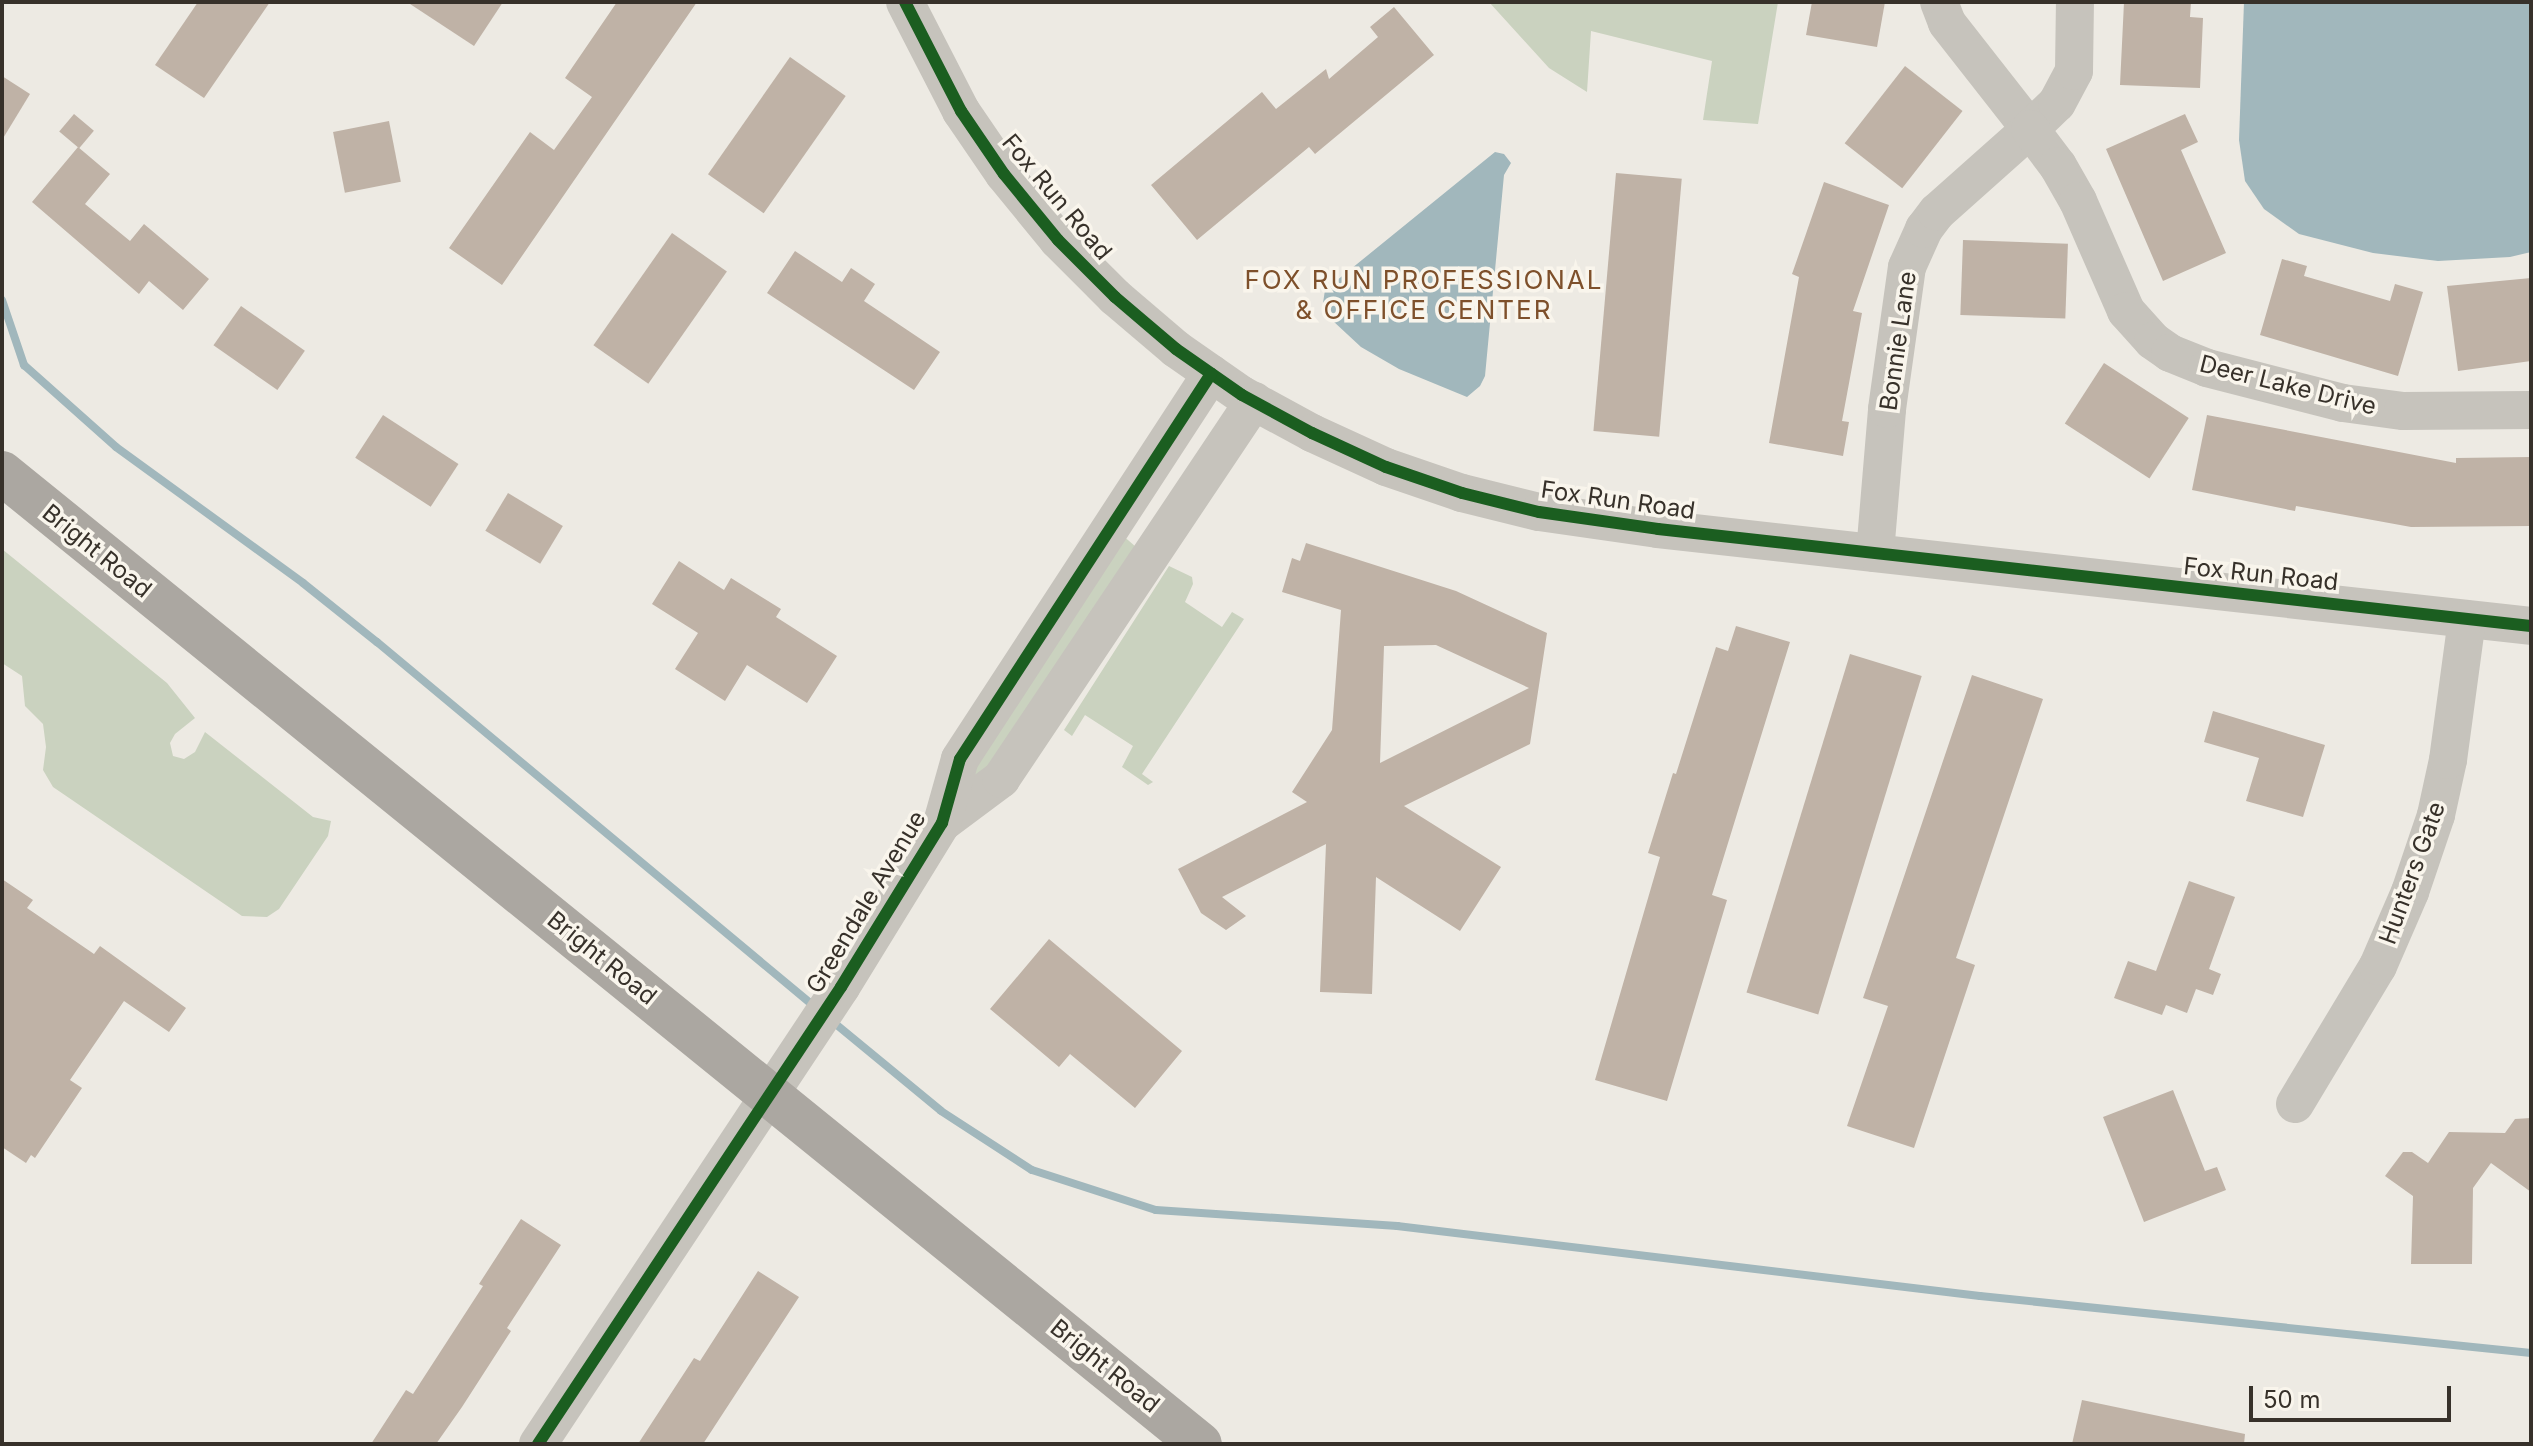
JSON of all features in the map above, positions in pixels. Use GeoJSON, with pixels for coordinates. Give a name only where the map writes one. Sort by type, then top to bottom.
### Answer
{"type":"FeatureCollection","features":[{"type":"Feature","properties":{"kind":"main road","name":"Bright Road"},"geometry":{"type":"LineString","coordinates":[[2,473],[1200,1444]]}},
{"type":"Feature","properties":{"kind":"street","name":"Fox Run Road"},"geometry":{"type":"LineString","coordinates":[[905,2],[961,111],[1004,174],[1049,229],[1115,297],[1211,374],[1254,401],[1312,433],[1386,467],[1462,493],[1539,512],[2531,626]]}},
{"type":"Feature","properties":{"kind":"street"},"geometry":{"type":"LineString","coordinates":[[1939,2],[1947,23],[2030,129]]}},
{"type":"Feature","properties":{"kind":"street","name":"Bonnie Lane"},"geometry":{"type":"LineString","coordinates":[[1875,553],[1887,409],[1907,267],[1924,229],[1937,212],[2057,103],[2074,71],[2075,2]]}},
{"type":"Feature","properties":{"kind":"street","name":"Deer Lake Drive"},"geometry":{"type":"LineString","coordinates":[[2030,129],[2058,166],[2078,201],[2126,311],[2153,341],[2170,353],[2207,368],[2343,403],[2403,411],[2531,410]]}},
{"type":"Feature","properties":{"kind":"street","name":"Greendale Avenue"},"geometry":{"type":"LineString","coordinates":[[538,1444],[841,987],[942,823],[960,759],[1211,374]]}},
{"type":"Feature","properties":{"kind":"street","name":"Greendale Avenue"},"geometry":{"type":"LineString","coordinates":[[942,823],[1001,779],[1254,401]]}},
{"type":"Feature","properties":{"kind":"street","name":"Hunters Gate"},"geometry":{"type":"LineString","coordinates":[[2295,1104],[2378,966],[2410,892],[2436,815],[2448,760],[2467,619]]}},
{"type":"Feature","properties":{"kind":"green space"},"geometry":{"type":"Polygon","coordinates":[[[1489,2],[1778,2],[1758,124],[1703,120],[1712,61],[1591,31],[1587,92],[1549,68],[1489,2]]]}},
{"type":"Feature","properties":{"kind":"green space"},"geometry":{"type":"Polygon","coordinates":[[[1121,534],[1136,547],[979,779],[972,774],[1121,534]]]}},
{"type":"Feature","properties":{"kind":"green space"},"geometry":{"type":"Polygon","coordinates":[[[2,549],[167,683],[195,718],[175,734],[170,743],[173,756],[184,759],[195,752],[205,732],[313,817],[331,821],[328,836],[279,909],[267,917],[242,916],[53,787],[43,770],[46,747],[43,724],[25,706],[22,676],[2,663],[2,549]]]}},
{"type":"Feature","properties":{"kind":"green space"},"geometry":{"type":"Polygon","coordinates":[[[1169,566],[1192,577],[1193,584],[1185,602],[1222,627],[1232,612],[1244,619],[1142,774],[1153,782],[1148,785],[1122,767],[1133,746],[1085,715],[1072,736],[1064,730],[1169,566]]]}},
{"type":"Feature","properties":{"kind":"water"},"geometry":{"type":"Polygon","coordinates":[[[2244,2],[2531,2],[2531,252],[2510,257],[2438,261],[2373,253],[2299,234],[2264,209],[2245,181],[2239,140],[2244,2]]]}},
{"type":"Feature","properties":{"kind":"water"},"geometry":{"type":"Polygon","coordinates":[[[1495,152],[1504,154],[1511,163],[1504,175],[1485,376],[1480,386],[1467,397],[1399,369],[1361,347],[1333,321],[1323,303],[1325,290],[1495,152]]]}},
{"type":"Feature","properties":{"kind":"building"},"geometry":{"type":"Polygon","coordinates":[[[198,2],[270,2],[204,98],[155,65],[198,2]]]}},
{"type":"Feature","properties":{"kind":"building"},"geometry":{"type":"Polygon","coordinates":[[[407,2],[503,2],[474,46],[407,2]]]}},
{"type":"Feature","properties":{"kind":"building"},"geometry":{"type":"Polygon","coordinates":[[[617,2],[697,2],[502,285],[449,248],[530,132],[554,150],[592,97],[565,78],[617,2]]]}},
{"type":"Feature","properties":{"kind":"building"},"geometry":{"type":"Polygon","coordinates":[[[1812,2],[1885,2],[1877,47],[1806,35],[1812,2]]]}},
{"type":"Feature","properties":{"kind":"building"},"geometry":{"type":"Polygon","coordinates":[[[2124,2],[2191,2],[2190,17],[2203,18],[2200,88],[2120,85],[2124,2]]]}},
{"type":"Feature","properties":{"kind":"building"},"geometry":{"type":"Polygon","coordinates":[[[1394,7],[1434,55],[1315,154],[1309,147],[1197,240],[1151,185],[1262,92],[1276,109],[1326,69],[1329,79],[1378,37],[1370,27],[1394,7]]]}},
{"type":"Feature","properties":{"kind":"building"},"geometry":{"type":"Polygon","coordinates":[[[790,57],[846,96],[764,213],[708,174],[790,57]]]}},
{"type":"Feature","properties":{"kind":"building"},"geometry":{"type":"Polygon","coordinates":[[[1905,66],[1963,111],[1902,188],[1845,143],[1905,66]]]}},
{"type":"Feature","properties":{"kind":"building"},"geometry":{"type":"Polygon","coordinates":[[[2,76],[30,94],[2,140],[2,76]]]}},
{"type":"Feature","properties":{"kind":"building"},"geometry":{"type":"Polygon","coordinates":[[[74,114],[94,131],[79,148],[59,132],[74,114]]]}},
{"type":"Feature","properties":{"kind":"building"},"geometry":{"type":"Polygon","coordinates":[[[2185,114],[2198,142],[2181,150],[2226,253],[2163,281],[2106,149],[2185,114]]]}},
{"type":"Feature","properties":{"kind":"building"},"geometry":{"type":"Polygon","coordinates":[[[389,121],[401,182],[345,193],[333,132],[389,121]]]}},
{"type":"Feature","properties":{"kind":"building"},"geometry":{"type":"Polygon","coordinates":[[[78,147],[110,174],[85,204],[130,241],[144,224],[209,279],[183,310],[149,281],[139,294],[32,202],[78,147]]]}},
{"type":"Feature","properties":{"kind":"building"},"geometry":{"type":"Polygon","coordinates":[[[1616,173],[1682,179],[1659,437],[1593,431],[1616,173]]]}},
{"type":"Feature","properties":{"kind":"building"},"geometry":{"type":"Polygon","coordinates":[[[1824,182],[1889,205],[1853,311],[1862,313],[1842,421],[1849,422],[1843,456],[1769,443],[1799,277],[1792,274],[1824,182]]]}},
{"type":"Feature","properties":{"kind":"building"},"geometry":{"type":"Polygon","coordinates":[[[672,233],[727,271],[648,384],[593,345],[672,233]]]}},
{"type":"Feature","properties":{"kind":"building"},"geometry":{"type":"Polygon","coordinates":[[[1963,240],[2068,244],[2065,319],[1960,315],[1963,240]]]}},
{"type":"Feature","properties":{"kind":"building"},"geometry":{"type":"Polygon","coordinates":[[[795,251],[842,282],[851,268],[875,284],[864,301],[940,352],[914,390],[767,293],[795,251]]]}},
{"type":"Feature","properties":{"kind":"building"},"geometry":{"type":"Polygon","coordinates":[[[2282,259],[2307,266],[2304,276],[2390,301],[2395,284],[2423,292],[2398,376],[2260,335],[2282,259]]]}},
{"type":"Feature","properties":{"kind":"building"},"geometry":{"type":"Polygon","coordinates":[[[2531,278],[2531,361],[2458,371],[2447,286],[2531,278]]]}},
{"type":"Feature","properties":{"kind":"building"},"geometry":{"type":"Polygon","coordinates":[[[241,306],[305,351],[277,390],[213,345],[241,306]]]}},
{"type":"Feature","properties":{"kind":"building"},"geometry":{"type":"Polygon","coordinates":[[[2104,363],[2189,418],[2149,478],[2065,423],[2104,363]]]}},
{"type":"Feature","properties":{"kind":"building"},"geometry":{"type":"Polygon","coordinates":[[[383,415],[458,464],[431,507],[355,458],[383,415]]]}},
{"type":"Feature","properties":{"kind":"building"},"geometry":{"type":"Polygon","coordinates":[[[2207,415],[2456,463],[2456,458],[2531,457],[2531,526],[2411,527],[2296,506],[2295,511],[2192,490],[2207,415]]]}},
{"type":"Feature","properties":{"kind":"building"},"geometry":{"type":"Polygon","coordinates":[[[508,493],[563,526],[540,564],[485,531],[508,493]]]}},
{"type":"Feature","properties":{"kind":"building"},"geometry":{"type":"Polygon","coordinates":[[[1306,543],[1456,591],[1547,633],[1530,744],[1404,806],[1501,867],[1460,931],[1376,877],[1372,994],[1320,992],[1326,844],[1222,897],[1246,916],[1226,930],[1201,913],[1178,869],[1307,802],[1292,792],[1332,730],[1341,610],[1282,592],[1292,558],[1300,561],[1306,543]],[[1436,645],[1384,646],[1380,763],[1529,688],[1436,645]]]}},
{"type":"Feature","properties":{"kind":"building"},"geometry":{"type":"Polygon","coordinates":[[[679,561],[724,590],[731,578],[781,609],[776,617],[837,656],[807,703],[747,665],[725,701],[675,669],[698,633],[652,604],[679,561]]]}},
{"type":"Feature","properties":{"kind":"building"},"geometry":{"type":"Polygon","coordinates":[[[1736,626],[1790,642],[1712,895],[1727,900],[1667,1101],[1595,1080],[1660,857],[1648,853],[1716,647],[1728,651],[1736,626]]]}},
{"type":"Feature","properties":{"kind":"building"},"geometry":{"type":"Polygon","coordinates":[[[1850,654],[1922,676],[1818,1014],[1747,993],[1850,654]]]}},
{"type":"Feature","properties":{"kind":"building"},"geometry":{"type":"Polygon","coordinates":[[[1972,675],[2043,699],[1956,958],[1975,965],[1914,1148],[1847,1126],[1888,1006],[1863,998],[1972,675]]]}},
{"type":"Feature","properties":{"kind":"building"},"geometry":{"type":"Polygon","coordinates":[[[2213,711],[2325,745],[2303,817],[2246,801],[2259,758],[2204,742],[2213,711]]]}},
{"type":"Feature","properties":{"kind":"building"},"geometry":{"type":"Polygon","coordinates":[[[2,879],[33,900],[27,908],[94,954],[100,946],[186,1008],[169,1032],[124,1001],[70,1080],[82,1088],[35,1158],[31,1155],[26,1163],[2,1147],[2,879]]]}},
{"type":"Feature","properties":{"kind":"building"},"geometry":{"type":"Polygon","coordinates":[[[2189,881],[2235,897],[2209,969],[2221,974],[2213,995],[2196,989],[2187,1013],[2166,1005],[2162,1015],[2114,998],[2128,961],[2156,971],[2189,881]]]}},
{"type":"Feature","properties":{"kind":"building"},"geometry":{"type":"Polygon","coordinates":[[[1049,939],[1182,1051],[1135,1108],[1070,1054],[1059,1067],[990,1009],[1049,939]]]}},
{"type":"Feature","properties":{"kind":"building"},"geometry":{"type":"Polygon","coordinates":[[[2173,1090],[2205,1171],[2217,1167],[2226,1190],[2144,1222],[2103,1117],[2173,1090]]]}},
{"type":"Feature","properties":{"kind":"building"},"geometry":{"type":"Polygon","coordinates":[[[2531,1118],[2531,1192],[2491,1163],[2473,1188],[2472,1264],[2411,1264],[2413,1196],[2385,1176],[2403,1152],[2412,1152],[2428,1163],[2449,1132],[2505,1133],[2515,1119],[2531,1118]]]}},
{"type":"Feature","properties":{"kind":"building"},"geometry":{"type":"Polygon","coordinates":[[[521,1219],[561,1245],[507,1328],[511,1331],[462,1407],[436,1444],[371,1444],[406,1390],[413,1394],[483,1286],[479,1284],[521,1219]]]}},
{"type":"Feature","properties":{"kind":"building"},"geometry":{"type":"Polygon","coordinates":[[[758,1271],[799,1297],[703,1444],[638,1444],[694,1358],[700,1361],[758,1271]]]}},
{"type":"Feature","properties":{"kind":"building"},"geometry":{"type":"Polygon","coordinates":[[[2082,1400],[2245,1434],[2244,1444],[2072,1444],[2082,1400]]]}},
{"type":"Feature","properties":{"kind":"waterway"},"geometry":{"type":"LineString","coordinates":[[2,300],[24,365],[116,447],[303,583],[377,642],[815,1007]]}},
{"type":"Feature","properties":{"kind":"waterway"},"geometry":{"type":"LineString","coordinates":[[832,1021],[941,1111],[1032,1170],[1156,1210],[1397,1226],[1980,1296],[2531,1353]]}},
{"type":"Feature","properties":{"kind":"cycle path"},"geometry":{"type":"LineString","coordinates":[[905,2],[961,111],[1004,174],[1058,240],[1115,297],[1176,349],[1242,395],[1312,433],[1386,467],[1462,493],[1539,512],[1658,529],[2531,626]]}},
{"type":"Feature","properties":{"kind":"cycle path"},"geometry":{"type":"LineString","coordinates":[[538,1444],[841,987],[942,823],[960,759],[1211,374]]}},
{"type":"Feature","properties":{"kind":"district","name":"FOX RUN PROFESSIONAL & OFFICE CENTER"},"geometry":{"type":"Point","coordinates":[1424,295]}}]}
